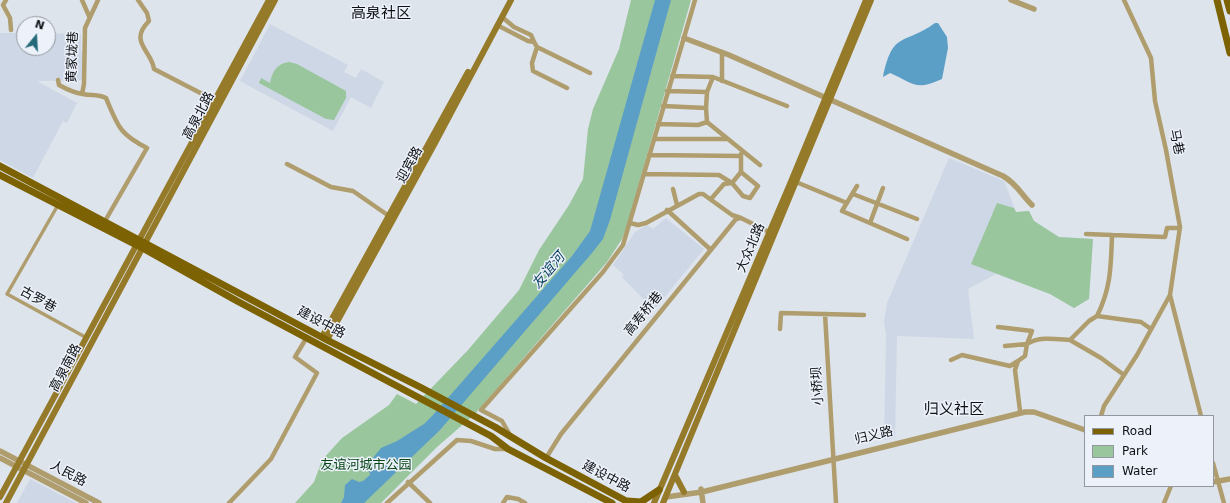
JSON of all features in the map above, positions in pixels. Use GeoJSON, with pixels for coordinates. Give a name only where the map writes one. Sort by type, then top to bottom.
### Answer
{"type":"FeatureCollection","features":[{"type":"Feature","properties":{"kind":"main road","name":"高泉北路"},"geometry":{"type":"LineString","coordinates":[[140,244],[214,100],[269,0]]}},
{"type":"Feature","properties":{"kind":"main road","name":"高泉北路"},"geometry":{"type":"LineString","coordinates":[[140,244],[274,0]]}},
{"type":"Feature","properties":{"kind":"main road","name":"迎宾路"},"geometry":{"type":"LineString","coordinates":[[325,339],[389,216],[507,0]]}},
{"type":"Feature","properties":{"kind":"main road","name":"迎宾路"},"geometry":{"type":"LineString","coordinates":[[325,339],[510,0]]}},
{"type":"Feature","properties":{"kind":"main road","name":"大众北路"},"geometry":{"type":"LineString","coordinates":[[665,498],[866,0]]}},
{"type":"Feature","properties":{"kind":"main road","name":"大众北路"},"geometry":{"type":"LineString","coordinates":[[654,503],[772,233],[796,182],[827,99],[871,0]]}},
{"type":"Feature","properties":{"kind":"main road"},"geometry":{"type":"LineString","coordinates":[[1217,0],[1230,53]]}},
{"type":"Feature","properties":{"kind":"main road"},"geometry":{"type":"LineString","coordinates":[[1228,0],[1230,10]]}},
{"type":"Feature","properties":{"kind":"main road","name":"建设中路"},"geometry":{"type":"LineString","coordinates":[[0,166],[105,221],[140,244],[491,436],[508,448],[608,502]]}},
{"type":"Feature","properties":{"kind":"main road","name":"建设中路"},"geometry":{"type":"LineString","coordinates":[[0,175],[58,205],[140,244],[424,389],[495,427],[512,439],[546,458],[628,502]]}},
{"type":"Feature","properties":{"kind":"main road","name":"高泉南路"},"geometry":{"type":"LineString","coordinates":[[0,497],[140,244]]}},
{"type":"Feature","properties":{"kind":"main road","name":"高泉南路"},"geometry":{"type":"LineString","coordinates":[[6,503],[140,244]]}},
{"type":"Feature","properties":{"kind":"main road"},"geometry":{"type":"LineString","coordinates":[[675,475],[684,492]]}},
{"type":"Feature","properties":{"kind":"main road"},"geometry":{"type":"LineString","coordinates":[[628,502],[641,502],[659,490]]}},
{"type":"Feature","properties":{"kind":"street"},"geometry":{"type":"LineString","coordinates":[[6,0],[3,5],[10,18],[11,30]]}},
{"type":"Feature","properties":{"kind":"street"},"geometry":{"type":"LineString","coordinates":[[82,0],[89,16]]}},
{"type":"Feature","properties":{"kind":"street","name":"黄家垅巷"},"geometry":{"type":"LineString","coordinates":[[82,94],[84,84],[85,28],[89,16],[98,0]]}},
{"type":"Feature","properties":{"kind":"street"},"geometry":{"type":"LineString","coordinates":[[138,0],[147,13],[149,21],[143,31],[141,39],[142,47],[154,64],[154,69],[214,100]]}},
{"type":"Feature","properties":{"kind":"street"},"geometry":{"type":"LineString","coordinates":[[512,439],[502,421],[481,410],[602,272],[623,245],[667,91],[695,0]]}},
{"type":"Feature","properties":{"kind":"street"},"geometry":{"type":"LineString","coordinates":[[1011,0],[1034,9]]}},
{"type":"Feature","properties":{"kind":"street","name":"马巷"},"geometry":{"type":"LineString","coordinates":[[1124,0],[1151,58],[1155,101],[1176,199],[1180,228],[1170,295]]}},
{"type":"Feature","properties":{"kind":"street"},"geometry":{"type":"LineString","coordinates":[[502,17],[514,27],[531,35],[538,47],[590,73]]}},
{"type":"Feature","properties":{"kind":"street"},"geometry":{"type":"LineString","coordinates":[[497,25],[528,41],[534,42]]}},
{"type":"Feature","properties":{"kind":"street"},"geometry":{"type":"LineString","coordinates":[[684,38],[722,52],[1003,176],[1014,182],[1020,194],[1032,205]]}},
{"type":"Feature","properties":{"kind":"street"},"geometry":{"type":"LineString","coordinates":[[538,47],[532,63],[533,71],[567,88]]}},
{"type":"Feature","properties":{"kind":"street"},"geometry":{"type":"LineString","coordinates":[[722,52],[722,81]]}},
{"type":"Feature","properties":{"kind":"street"},"geometry":{"type":"LineString","coordinates":[[672,76],[713,77],[788,106]]}},
{"type":"Feature","properties":{"kind":"street"},"geometry":{"type":"LineString","coordinates":[[713,77],[707,92],[707,122],[728,139],[741,153],[760,165]]}},
{"type":"Feature","properties":{"kind":"street"},"geometry":{"type":"LineString","coordinates":[[58,80],[59,85],[63,87],[82,94],[100,95],[106,98],[121,130],[128,139],[147,148],[105,221]]}},
{"type":"Feature","properties":{"kind":"street"},"geometry":{"type":"LineString","coordinates":[[667,91],[707,92]]}},
{"type":"Feature","properties":{"kind":"street"},"geometry":{"type":"LineString","coordinates":[[663,106],[706,108]]}},
{"type":"Feature","properties":{"kind":"street"},"geometry":{"type":"LineString","coordinates":[[658,124],[698,125],[707,122]]}},
{"type":"Feature","properties":{"kind":"street"},"geometry":{"type":"LineString","coordinates":[[654,139],[728,139]]}},
{"type":"Feature","properties":{"kind":"street"},"geometry":{"type":"LineString","coordinates":[[649,156],[741,153]]}},
{"type":"Feature","properties":{"kind":"street"},"geometry":{"type":"LineString","coordinates":[[711,199],[724,184],[732,183],[741,172],[741,153]]}},
{"type":"Feature","properties":{"kind":"street"},"geometry":{"type":"LineString","coordinates":[[287,164],[331,186],[353,191],[389,216]]}},
{"type":"Feature","properties":{"kind":"street"},"geometry":{"type":"LineString","coordinates":[[644,174],[719,175],[732,183],[743,196],[750,198],[758,186],[741,172]]}},
{"type":"Feature","properties":{"kind":"street"},"geometry":{"type":"LineString","coordinates":[[796,182],[847,203]]}},
{"type":"Feature","properties":{"kind":"street"},"geometry":{"type":"LineString","coordinates":[[857,186],[842,211],[907,240]]}},
{"type":"Feature","properties":{"kind":"street"},"geometry":{"type":"LineString","coordinates":[[870,224],[883,188]]}},
{"type":"Feature","properties":{"kind":"street"},"geometry":{"type":"LineString","coordinates":[[673,189],[677,205]]}},
{"type":"Feature","properties":{"kind":"street"},"geometry":{"type":"LineString","coordinates":[[630,223],[638,225],[646,223],[667,210],[699,194],[703,194],[732,215],[742,218],[772,233]]}},
{"type":"Feature","properties":{"kind":"street"},"geometry":{"type":"LineString","coordinates":[[853,194],[917,219]]}},
{"type":"Feature","properties":{"kind":"street","name":"古罗巷"},"geometry":{"type":"LineString","coordinates":[[58,205],[7,294],[87,338]]}},
{"type":"Feature","properties":{"kind":"street"},"geometry":{"type":"LineString","coordinates":[[667,210],[711,250]]}},
{"type":"Feature","properties":{"kind":"street","name":"高寿桥巷"},"geometry":{"type":"LineString","coordinates":[[546,458],[561,434],[736,219],[742,218]]}},
{"type":"Feature","properties":{"kind":"street"},"geometry":{"type":"LineString","coordinates":[[1086,234],[1165,237],[1167,228],[1180,228]]}},
{"type":"Feature","properties":{"kind":"street"},"geometry":{"type":"LineString","coordinates":[[1070,340],[1089,321],[1097,316],[1105,300],[1111,275],[1112,235]]}},
{"type":"Feature","properties":{"kind":"street"},"geometry":{"type":"LineString","coordinates":[[1101,415],[1104,406],[1124,375],[1170,295]]}},
{"type":"Feature","properties":{"kind":"street"},"geometry":{"type":"LineString","coordinates":[[1170,295],[1201,415]]}},
{"type":"Feature","properties":{"kind":"street"},"geometry":{"type":"LineString","coordinates":[[780,329],[781,313],[864,316]]}},
{"type":"Feature","properties":{"kind":"street","name":"小桥坝"},"geometry":{"type":"LineString","coordinates":[[825,314],[836,503]]}},
{"type":"Feature","properties":{"kind":"street"},"geometry":{"type":"LineString","coordinates":[[1097,316],[1141,322],[1151,329]]}},
{"type":"Feature","properties":{"kind":"street"},"geometry":{"type":"LineString","coordinates":[[951,360],[962,355],[1010,366],[1018,362],[1025,356],[1027,344],[1032,331],[998,327]]}},
{"type":"Feature","properties":{"kind":"street"},"geometry":{"type":"LineString","coordinates":[[229,503],[270,459],[317,374],[295,357],[307,336]]}},
{"type":"Feature","properties":{"kind":"street"},"geometry":{"type":"LineString","coordinates":[[1006,346],[1027,344],[1037,340],[1070,340],[1101,358],[1124,375]]}},
{"type":"Feature","properties":{"kind":"street"},"geometry":{"type":"LineString","coordinates":[[1018,362],[1015,370],[1020,411]]}},
{"type":"Feature","properties":{"kind":"street","name":"归义路"},"geometry":{"type":"LineString","coordinates":[[833,458],[1020,411],[1034,410],[1084,426]]}},
{"type":"Feature","properties":{"kind":"street"},"geometry":{"type":"LineString","coordinates":[[665,498],[1025,412],[1034,412],[1084,430]]}},
{"type":"Feature","properties":{"kind":"street"},"geometry":{"type":"LineString","coordinates":[[388,503],[408,482],[457,440],[471,441],[495,449],[508,448]]}},
{"type":"Feature","properties":{"kind":"street"},"geometry":{"type":"LineString","coordinates":[[0,451],[18,464]]}},
{"type":"Feature","properties":{"kind":"street"},"geometry":{"type":"LineString","coordinates":[[0,458],[18,464]]}},
{"type":"Feature","properties":{"kind":"street","name":"人民路"},"geometry":{"type":"LineString","coordinates":[[18,464],[86,503]]}},
{"type":"Feature","properties":{"kind":"street","name":"人民路"},"geometry":{"type":"LineString","coordinates":[[25,468],[98,503]]}},
{"type":"Feature","properties":{"kind":"street"},"geometry":{"type":"LineString","coordinates":[[1224,503],[1215,480],[1230,477]]}},
{"type":"Feature","properties":{"kind":"street"},"geometry":{"type":"LineString","coordinates":[[408,482],[430,503]]}},
{"type":"Feature","properties":{"kind":"street"},"geometry":{"type":"LineString","coordinates":[[1164,503],[1171,487]]}},
{"type":"Feature","properties":{"kind":"street"},"geometry":{"type":"LineString","coordinates":[[665,498],[684,492],[701,490]]}},
{"type":"Feature","properties":{"kind":"street"},"geometry":{"type":"LineString","coordinates":[[701,490],[703,503]]}},
{"type":"Feature","properties":{"kind":"street"},"geometry":{"type":"LineString","coordinates":[[503,503],[508,497],[518,499],[525,503]]}},
{"type":"Feature","properties":{"kind":"shaded area"},"geometry":{"type":"Polygon","coordinates":[[[270,24],[348,65],[344,72],[356,78],[361,69],[384,82],[371,108],[351,97],[333,131],[240,81],[270,24]]]}},
{"type":"Feature","properties":{"kind":"shaded area"},"geometry":{"type":"Polygon","coordinates":[[[0,33],[16,33],[16,56],[56,56],[56,33],[81,34],[81,51],[87,51],[85,80],[37,81],[77,103],[67,123],[63,121],[33,178],[0,160],[0,33]]]}},
{"type":"Feature","properties":{"kind":"shaded area"},"geometry":{"type":"Polygon","coordinates":[[[949,158],[1004,181],[1016,212],[1029,211],[1034,221],[1059,237],[1093,239],[1089,299],[1074,308],[1050,294],[996,274],[968,289],[974,339],[897,336],[895,438],[884,440],[886,335],[884,321],[887,303],[949,158]]]}},
{"type":"Feature","properties":{"kind":"shaded area"},"geometry":{"type":"Polygon","coordinates":[[[666,218],[704,249],[654,310],[622,277],[624,275],[613,265],[635,232],[647,225],[653,229],[666,218]]]}},
{"type":"Feature","properties":{"kind":"shaded area"},"geometry":{"type":"Polygon","coordinates":[[[30,479],[76,503],[17,503],[30,479]]]}},
{"type":"Feature","properties":{"kind":"green space","name":"友谊河城市公园"},"geometry":{"type":"Polygon","coordinates":[[[631,0],[691,0],[627,226],[622,239],[607,262],[475,414],[437,447],[381,503],[295,503],[314,482],[322,460],[342,438],[389,405],[397,394],[416,404],[468,350],[519,290],[539,250],[569,205],[583,179],[588,129],[593,109],[619,49],[631,0]]]}},
{"type":"Feature","properties":{"kind":"green space"},"geometry":{"type":"Polygon","coordinates":[[[289,62],[297,64],[346,91],[346,98],[334,120],[326,119],[259,83],[261,78],[270,83],[272,75],[278,66],[289,62]]]}},
{"type":"Feature","properties":{"kind":"green space"},"geometry":{"type":"Polygon","coordinates":[[[997,203],[1014,208],[1016,212],[1029,211],[1034,221],[1059,237],[1093,239],[1089,299],[1074,308],[1050,294],[971,264],[997,203]]]}},
{"type":"Feature","properties":{"kind":"water","name":"友谊河"},"geometry":{"type":"Polygon","coordinates":[[[655,0],[671,0],[610,220],[603,239],[440,430],[364,503],[341,503],[344,497],[345,485],[352,479],[359,482],[363,481],[370,475],[368,464],[381,448],[397,441],[424,424],[433,415],[572,256],[590,231],[655,0]]]}},
{"type":"Feature","properties":{"kind":"water"},"geometry":{"type":"Polygon","coordinates":[[[935,23],[938,23],[947,37],[948,48],[942,79],[926,85],[915,85],[890,73],[883,77],[887,62],[895,45],[935,23]]]}},
{"type":"Feature","properties":{"kind":"district","name":"高泉社区"},"geometry":{"type":"Point","coordinates":[381,14]}},
{"type":"Feature","properties":{"kind":"district","name":"归义社区"},"geometry":{"type":"Point","coordinates":[954,410]}}]}
